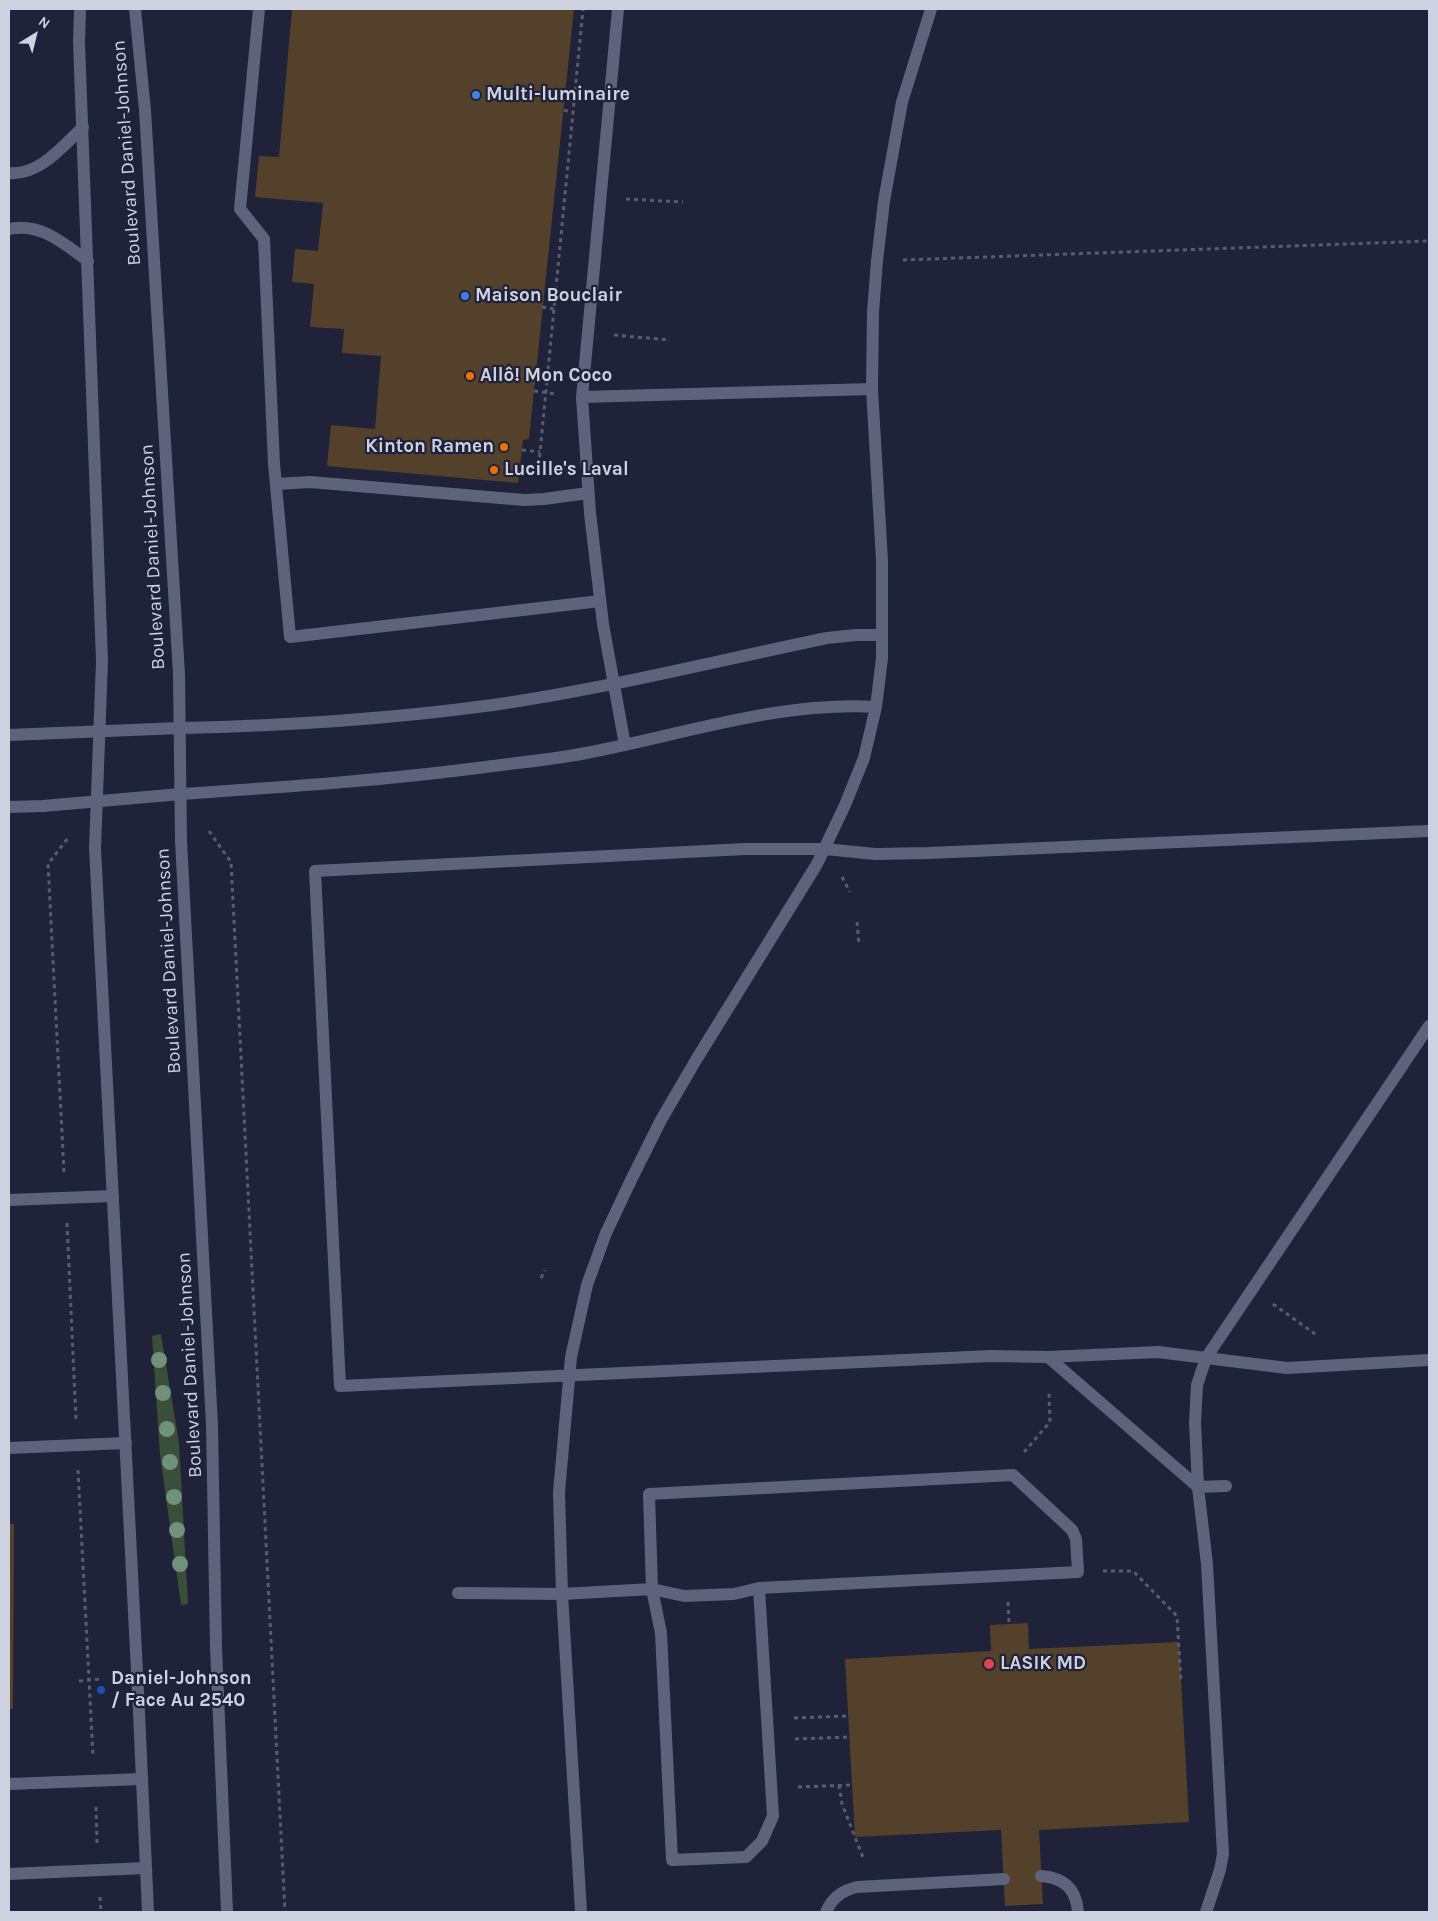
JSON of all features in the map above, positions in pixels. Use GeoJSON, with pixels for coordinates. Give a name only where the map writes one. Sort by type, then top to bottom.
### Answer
{"type":"FeatureCollection","features":[{"type":"Feature","properties":{"kind":"street"},"geometry":{"type":"LineString","coordinates":[[80,9],[79,43],[102,661],[95,848],[148,1912]]}},
{"type":"Feature","properties":{"kind":"street","name":"Boulevard Daniel-Johnson"},"geometry":{"type":"LineString","coordinates":[[135,9],[145,110],[179,674],[181,841],[212,1425],[216,1647],[227,1912]]}},
{"type":"Feature","properties":{"kind":"street"},"geometry":{"type":"LineString","coordinates":[[259,9],[240,209],[264,239],[276,484],[290,637],[600,602]]}},
{"type":"Feature","properties":{"kind":"street"},"geometry":{"type":"LineString","coordinates":[[618,9],[582,397],[588,493],[600,602],[626,745]]}},
{"type":"Feature","properties":{"kind":"street"},"geometry":{"type":"LineString","coordinates":[[581,1912],[562,1594],[559,1492],[572,1348],[587,1285],[606,1233],[632,1178],[661,1120],[696,1060],[825,849],[864,758],[880,683],[882,635],[882,561],[872,389],[873,312],[877,261],[884,202],[902,102],[931,9]]}},
{"type":"Feature","properties":{"kind":"street"},"geometry":{"type":"LineString","coordinates":[[9,173],[27,172],[41,164],[54,155],[83,127]]}},
{"type":"Feature","properties":{"kind":"street"},"geometry":{"type":"LineString","coordinates":[[9,229],[28,228],[43,231],[54,236],[88,261]]}},
{"type":"Feature","properties":{"kind":"street"},"geometry":{"type":"LineString","coordinates":[[582,397],[872,389]]}},
{"type":"Feature","properties":{"kind":"street"},"geometry":{"type":"LineString","coordinates":[[276,484],[310,482],[524,500],[588,493]]}},
{"type":"Feature","properties":{"kind":"street"},"geometry":{"type":"LineString","coordinates":[[9,734],[251,726],[375,718],[494,704],[614,684],[827,638],[882,635]]}},
{"type":"Feature","properties":{"kind":"street"},"geometry":{"type":"LineString","coordinates":[[9,807],[330,785],[450,772],[585,754],[765,715],[802,709],[845,705],[876,707]]}},
{"type":"Feature","properties":{"kind":"street"},"geometry":{"type":"LineString","coordinates":[[1429,831],[929,853],[875,854],[825,849],[745,850],[315,871],[340,1386],[981,1356],[1048,1357],[1158,1352],[1287,1368],[1429,1360]]}},
{"type":"Feature","properties":{"kind":"street"},"geometry":{"type":"LineString","coordinates":[[1206,1912],[1220,1870],[1223,1854],[1207,1564],[1198,1487],[1195,1400],[1197,1385],[1206,1358],[1429,1026]]}},
{"type":"Feature","properties":{"kind":"street"},"geometry":{"type":"LineString","coordinates":[[9,1200],[113,1196]]}},
{"type":"Feature","properties":{"kind":"street"},"geometry":{"type":"LineString","coordinates":[[1048,1357],[1198,1487],[1226,1486]]}},
{"type":"Feature","properties":{"kind":"street"},"geometry":{"type":"LineString","coordinates":[[9,1448],[126,1442]]}},
{"type":"Feature","properties":{"kind":"street"},"geometry":{"type":"LineString","coordinates":[[458,1593],[562,1594],[652,1589],[684,1596],[734,1594],[758,1588],[1078,1572],[1076,1539],[1072,1530],[1013,1475],[649,1494],[652,1589],[661,1633],[672,1860],[746,1858],[762,1841],[773,1816],[758,1588]]}},
{"type":"Feature","properties":{"kind":"street"},"geometry":{"type":"LineString","coordinates":[[9,1784],[142,1779]]}},
{"type":"Feature","properties":{"kind":"street"},"geometry":{"type":"LineString","coordinates":[[9,1874],[146,1868]]}},
{"type":"Feature","properties":{"kind":"street"},"geometry":{"type":"LineString","coordinates":[[1041,1876],[1059,1880],[1069,1887],[1074,1894],[1078,1912]]}},
{"type":"Feature","properties":{"kind":"street"},"geometry":{"type":"LineString","coordinates":[[826,1912],[841,1893],[857,1887],[1004,1879]]}},
{"type":"Feature","properties":{"kind":"path"},"geometry":{"type":"LineString","coordinates":[[538,476],[583,10],[578,9]]}},
{"type":"Feature","properties":{"kind":"path"},"geometry":{"type":"LineString","coordinates":[[564,110],[573,113]]}},
{"type":"Feature","properties":{"kind":"path"},"geometry":{"type":"LineString","coordinates":[[877,261],[1429,241]]}},
{"type":"Feature","properties":{"kind":"path"},"geometry":{"type":"LineString","coordinates":[[542,307],[554,309]]}},
{"type":"Feature","properties":{"kind":"path"},"geometry":{"type":"LineString","coordinates":[[534,391],[546,392]]}},
{"type":"Feature","properties":{"kind":"path"},"geometry":{"type":"LineString","coordinates":[[522,450],[540,452]]}},
{"type":"Feature","properties":{"kind":"path"},"geometry":{"type":"LineString","coordinates":[[231,862],[285,1912]]}},
{"type":"Feature","properties":{"kind":"path"},"geometry":{"type":"LineString","coordinates":[[48,864],[65,1177]]}},
{"type":"Feature","properties":{"kind":"path"},"geometry":{"type":"LineString","coordinates":[[857,922],[859,945]]}},
{"type":"Feature","properties":{"kind":"path"},"geometry":{"type":"LineString","coordinates":[[67,1218],[76,1418]]}},
{"type":"Feature","properties":{"kind":"path"},"geometry":{"type":"LineString","coordinates":[[541,1278],[545,1270]]}},
{"type":"Feature","properties":{"kind":"path"},"geometry":{"type":"LineString","coordinates":[[1278,1307],[1315,1334]]}},
{"type":"Feature","properties":{"kind":"path"},"geometry":{"type":"LineString","coordinates":[[1024,1451],[1050,1422]]}},
{"type":"Feature","properties":{"kind":"path"},"geometry":{"type":"LineString","coordinates":[[79,1479],[93,1757]]}},
{"type":"Feature","properties":{"kind":"path"},"geometry":{"type":"LineString","coordinates":[[1133,1571],[1177,1616],[1181,1682]]}},
{"type":"Feature","properties":{"kind":"path"},"geometry":{"type":"LineString","coordinates":[[1007,1597],[1009,1624]]}},
{"type":"Feature","properties":{"kind":"path"},"geometry":{"type":"LineString","coordinates":[[79,1681],[101,1679]]}},
{"type":"Feature","properties":{"kind":"path"},"geometry":{"type":"LineString","coordinates":[[821,1716],[848,1716]]}},
{"type":"Feature","properties":{"kind":"path"},"geometry":{"type":"LineString","coordinates":[[822,1738],[850,1737]]}},
{"type":"Feature","properties":{"kind":"path"},"geometry":{"type":"LineString","coordinates":[[789,1787],[852,1784]]}},
{"type":"Feature","properties":{"kind":"path"},"geometry":{"type":"LineString","coordinates":[[839,1785],[842,1804],[866,1865]]}},
{"type":"Feature","properties":{"kind":"path"},"geometry":{"type":"LineString","coordinates":[[95,1805],[97,1846]]}},
{"type":"Feature","properties":{"kind":"path"},"geometry":{"type":"LineString","coordinates":[[100,1896],[101,1912]]}},
{"type":"Feature","properties":{"kind":"green space"},"geometry":{"type":"Polygon","coordinates":[[[161,1334],[179,1443],[188,1604],[181,1605],[160,1455],[152,1336],[161,1334]]]}},
{"type":"Feature","properties":{"kind":"building"},"geometry":{"type":"Polygon","coordinates":[[[292,9],[574,9],[529,439],[523,440],[518,483],[327,466],[331,425],[375,429],[381,356],[342,353],[344,329],[310,327],[314,284],[292,282],[295,249],[318,251],[323,203],[255,197],[259,156],[279,157],[292,9]]]}},
{"type":"Feature","properties":{"kind":"building"},"geometry":{"type":"Polygon","coordinates":[[[9,1524],[14,1524],[13,1709],[9,1709],[9,1524]]]}},
{"type":"Feature","properties":{"kind":"building"},"geometry":{"type":"Polygon","coordinates":[[[1028,1623],[1029,1649],[1179,1642],[1189,1822],[1039,1830],[1043,1904],[1005,1906],[1001,1830],[855,1837],[845,1659],[991,1651],[990,1625],[1028,1623]]]}},
{"type":"Feature","properties":{"kind":"place","name":"Multi-luminaire"},"geometry":{"type":"Point","coordinates":[476,95]}},
{"type":"Feature","properties":{"kind":"place","name":"Maison Bouclair"},"geometry":{"type":"Point","coordinates":[465,296]}},
{"type":"Feature","properties":{"kind":"place","name":"Allô! Mon Coco"},"geometry":{"type":"Point","coordinates":[470,376]}},
{"type":"Feature","properties":{"kind":"place","name":"Kinton Ramen"},"geometry":{"type":"Point","coordinates":[504,447]}},
{"type":"Feature","properties":{"kind":"place","name":"Lucille's Laval"},"geometry":{"type":"Point","coordinates":[494,470]}},
{"type":"Feature","properties":{"kind":"place","name":"LASIK MD"},"geometry":{"type":"Point","coordinates":[989,1664]}},
{"type":"Feature","properties":{"kind":"place","name":"Daniel-Johnson / Face Au 2540"},"geometry":{"type":"Point","coordinates":[101,1690]}}]}
